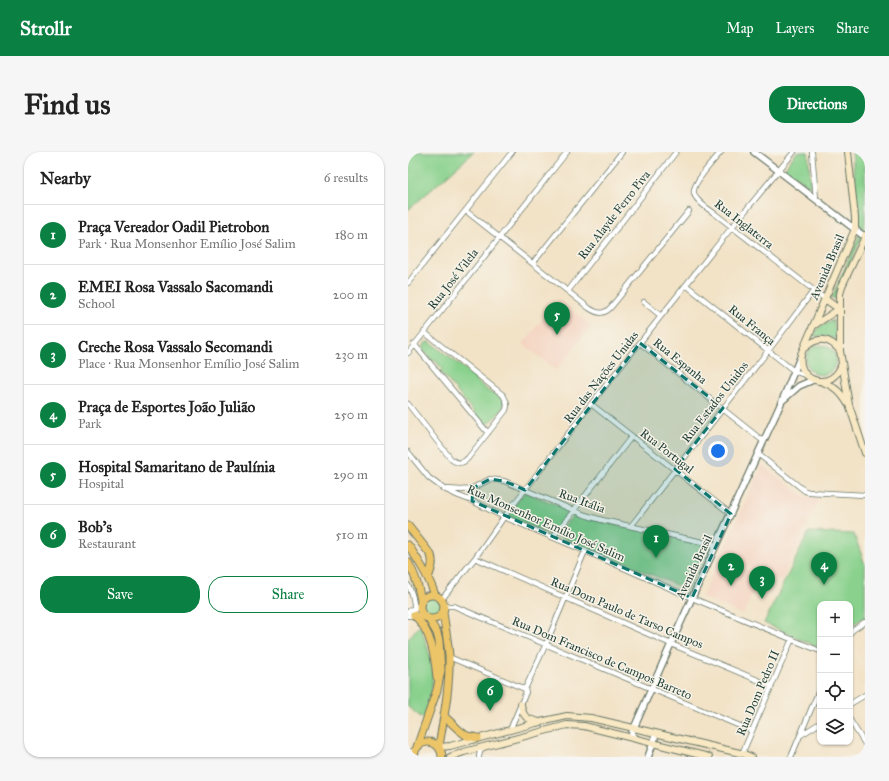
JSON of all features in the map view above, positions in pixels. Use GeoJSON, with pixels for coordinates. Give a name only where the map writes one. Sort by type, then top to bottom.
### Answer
{"type":"FeatureCollection","features":[{"type":"Feature","properties":{"kind":"main road"},"geometry":{"type":"LineString","coordinates":[[848,152],[855,229]]}},
{"type":"Feature","properties":{"kind":"main road","name":"Avenida Brasil"},"geometry":{"type":"LineString","coordinates":[[801,354],[855,229]]}},
{"type":"Feature","properties":{"kind":"main road"},"geometry":{"type":"LineString","coordinates":[[865,236],[842,286],[839,309],[840,351],[849,405],[865,453]]}},
{"type":"Feature","properties":{"kind":"main road"},"geometry":{"type":"LineString","coordinates":[[825,299],[839,309]]}},
{"type":"Feature","properties":{"kind":"main road"},"geometry":{"type":"LineString","coordinates":[[814,326],[839,309]]}},
{"type":"Feature","properties":{"kind":"main road"},"geometry":{"type":"LineString","coordinates":[[804,348],[816,340],[823,340],[830,342],[840,351]]}},
{"type":"Feature","properties":{"kind":"main road"},"geometry":{"type":"LineString","coordinates":[[801,354],[801,366],[807,376],[813,380],[830,384],[837,389],[849,405]]}},
{"type":"Feature","properties":{"kind":"main road"},"geometry":{"type":"LineString","coordinates":[[821,381],[826,381],[838,373],[842,364]]}},
{"type":"Feature","properties":{"kind":"main road"},"geometry":{"type":"LineString","coordinates":[[408,526],[431,555],[433,565],[428,578]]}},
{"type":"Feature","properties":{"kind":"main road"},"geometry":{"type":"LineString","coordinates":[[408,545],[423,567],[441,603],[449,657],[448,684],[439,747]]}},
{"type":"Feature","properties":{"kind":"main road"},"geometry":{"type":"LineString","coordinates":[[408,562],[414,572],[417,582],[418,605],[420,610],[435,629],[439,641],[441,670],[437,690],[414,752]]}},
{"type":"Feature","properties":{"kind":"main road"},"geometry":{"type":"LineString","coordinates":[[418,605],[426,596],[432,594],[441,603],[440,616],[432,619],[426,618]]}},
{"type":"Feature","properties":{"kind":"main road"},"geometry":{"type":"LineString","coordinates":[[410,615],[422,623],[428,636],[434,658],[437,690]]}},
{"type":"Feature","properties":{"kind":"main road"},"geometry":{"type":"LineString","coordinates":[[521,704],[523,714],[527,718],[541,722]]}},
{"type":"Feature","properties":{"kind":"main road"},"geometry":{"type":"LineString","coordinates":[[444,716],[467,736],[478,738]]}},
{"type":"Feature","properties":{"kind":"main road"},"geometry":{"type":"LineString","coordinates":[[439,747],[450,746],[499,732],[567,716],[591,718],[751,757]]}},
{"type":"Feature","properties":{"kind":"main road"},"geometry":{"type":"LineString","coordinates":[[588,727],[591,718]]}},
{"type":"Feature","properties":{"kind":"main road"},"geometry":{"type":"LineString","coordinates":[[450,757],[484,746],[567,725],[588,727],[710,757]]}},
{"type":"Feature","properties":{"kind":"main road"},"geometry":{"type":"LineString","coordinates":[[501,742],[510,730]]}},
{"type":"Feature","properties":{"kind":"main road"},"geometry":{"type":"LineString","coordinates":[[499,732],[501,742]]}},
{"type":"Feature","properties":{"kind":"main road"},"geometry":{"type":"LineString","coordinates":[[414,752],[421,744],[430,742],[435,743],[439,747],[442,752],[442,757]]}},
{"type":"Feature","properties":{"kind":"main road"},"geometry":{"type":"LineString","coordinates":[[700,755],[702,745]]}},
{"type":"Feature","properties":{"kind":"street"},"geometry":{"type":"LineString","coordinates":[[408,283],[512,152]]}},
{"type":"Feature","properties":{"kind":"street","name":"Rua José Vilela"},"geometry":{"type":"LineString","coordinates":[[408,353],[567,152]]}},
{"type":"Feature","properties":{"kind":"street"},"geometry":{"type":"LineString","coordinates":[[533,264],[622,152]]}},
{"type":"Feature","properties":{"kind":"street","name":"Rua Alayde Ferro Piva"},"geometry":{"type":"LineString","coordinates":[[568,291],[676,152]]}},
{"type":"Feature","properties":{"kind":"street","name":"Rua Inglaterra"},"geometry":{"type":"LineString","coordinates":[[721,152],[693,189],[697,199],[732,228],[825,299]]}},
{"type":"Feature","properties":{"kind":"street"},"geometry":{"type":"LineString","coordinates":[[754,152],[865,236]]}},
{"type":"Feature","properties":{"kind":"street","name":"Rua das Nações Unidas"},"geometry":{"type":"LineString","coordinates":[[441,603],[504,517],[591,404],[794,152]]}},
{"type":"Feature","properties":{"kind":"street"},"geometry":{"type":"LineString","coordinates":[[812,152],[816,199]]}},
{"type":"Feature","properties":{"kind":"street"},"geometry":{"type":"LineString","coordinates":[[466,210],[589,308],[598,313],[603,313],[608,310],[689,211]]}},
{"type":"Feature","properties":{"kind":"street","name":"Rua França"},"geometry":{"type":"LineString","coordinates":[[686,285],[794,371],[807,376]]}},
{"type":"Feature","properties":{"kind":"street","name":"Rua Estados Unidos"},"geometry":{"type":"LineString","coordinates":[[631,526],[814,290]]}},
{"type":"Feature","properties":{"kind":"street"},"geometry":{"type":"LineString","coordinates":[[644,302],[662,316]]}},
{"type":"Feature","properties":{"kind":"street"},"geometry":{"type":"LineString","coordinates":[[408,404],[451,459],[460,463],[466,460],[507,407],[506,399],[503,395],[424,332]]}},
{"type":"Feature","properties":{"kind":"street","name":"Rua Espanha"},"geometry":{"type":"LineString","coordinates":[[640,343],[764,441]]}},
{"type":"Feature","properties":{"kind":"street"},"geometry":{"type":"LineString","coordinates":[[414,344],[488,433]]}},
{"type":"Feature","properties":{"kind":"street","name":"Avenida Brasil"},"geometry":{"type":"LineString","coordinates":[[634,728],[781,403],[801,354]]}},
{"type":"Feature","properties":{"kind":"street","name":"Avenida Brasil"},"geometry":{"type":"LineString","coordinates":[[781,403],[789,394],[800,386],[813,380]]}},
{"type":"Feature","properties":{"kind":"street","name":"Rua Portugal"},"geometry":{"type":"LineString","coordinates":[[591,404],[731,514]]}},
{"type":"Feature","properties":{"kind":"street"},"geometry":{"type":"LineString","coordinates":[[552,537],[575,510],[632,436]]}},
{"type":"Feature","properties":{"kind":"street","name":"Rua Monsenhor Emílio José Salim"},"geometry":{"type":"LineString","coordinates":[[408,452],[429,478],[444,489],[504,517],[817,650]]}},
{"type":"Feature","properties":{"kind":"street"},"geometry":{"type":"LineString","coordinates":[[758,454],[809,492],[865,495]]}},
{"type":"Feature","properties":{"kind":"street","name":"Rua Itália"},"geometry":{"type":"LineString","coordinates":[[444,489],[462,490],[473,488],[490,479],[504,481],[585,515],[716,545]]}},
{"type":"Feature","properties":{"kind":"street"},"geometry":{"type":"LineString","coordinates":[[472,501],[470,494],[473,488]]}},
{"type":"Feature","properties":{"kind":"street"},"geometry":{"type":"LineString","coordinates":[[510,730],[526,692],[525,689],[546,644],[585,551]]}},
{"type":"Feature","properties":{"kind":"street","name":"Rua Dom Paulo de Tarso Campos"},"geometry":{"type":"LineString","coordinates":[[475,558],[671,644],[772,686]]}},
{"type":"Feature","properties":{"kind":"street"},"geometry":{"type":"LineString","coordinates":[[408,585],[418,605],[410,615],[426,618]]}},
{"type":"Feature","properties":{"kind":"street","name":"Rua Dom Francisco de Campos Barreto"},"geometry":{"type":"LineString","coordinates":[[441,603],[454,606],[651,690],[752,731]]}},
{"type":"Feature","properties":{"kind":"street"},"geometry":{"type":"LineString","coordinates":[[853,630],[865,622]]}},
{"type":"Feature","properties":{"kind":"street","name":"Rua Dom Pedro II"},"geometry":{"type":"LineString","coordinates":[[742,754],[792,639]]}},
{"type":"Feature","properties":{"kind":"street"},"geometry":{"type":"LineString","coordinates":[[449,657],[525,689]]}},
{"type":"Feature","properties":{"kind":"street"},"geometry":{"type":"LineString","coordinates":[[791,757],[817,695]]}},
{"type":"Feature","properties":{"kind":"street"},"geometry":{"type":"LineString","coordinates":[[853,702],[865,695]]}},
{"type":"Feature","properties":{"kind":"street"},"geometry":{"type":"LineString","coordinates":[[801,735],[817,725]]}},
{"type":"Feature","properties":{"kind":"street"},"geometry":{"type":"LineString","coordinates":[[853,725],[865,744]]}},
{"type":"Feature","properties":{"kind":"street"},"geometry":{"type":"LineString","coordinates":[[634,728],[632,736],[637,739]]}},
{"type":"Feature","properties":{"kind":"street"},"geometry":{"type":"LineString","coordinates":[[648,757],[655,738],[654,733]]}},
{"type":"Feature","properties":{"kind":"street"},"geometry":{"type":"LineString","coordinates":[[479,757],[480,751],[484,746]]}},
{"type":"Feature","properties":{"kind":"highlighted area"},"geometry":{"type":"Polygon","coordinates":[[[640,343],[723,408],[675,469],[731,514],[692,598],[472,501],[473,488],[490,479],[504,481],[525,490],[640,343]]]}},
{"type":"Feature","properties":{"kind":"shaded area"},"geometry":{"type":"Polygon","coordinates":[[[558,299],[591,326],[556,370],[523,344],[558,299]]]}},
{"type":"Feature","properties":{"kind":"shaded area"},"geometry":{"type":"Polygon","coordinates":[[[762,465],[804,496],[819,499],[781,581],[721,556],[762,465]]]}},
{"type":"Feature","properties":{"kind":"shaded area"},"geometry":{"type":"Polygon","coordinates":[[[720,558],[760,575],[743,615],[702,597],[720,558]]]}},
{"type":"Feature","properties":{"kind":"green space"},"geometry":{"type":"Polygon","coordinates":[[[408,152],[474,152],[408,210],[408,152]]]}},
{"type":"Feature","properties":{"kind":"green space"},"geometry":{"type":"Polygon","coordinates":[[[797,152],[808,152],[811,187],[784,169],[797,152]]]}},
{"type":"Feature","properties":{"kind":"green space"},"geometry":{"type":"Polygon","coordinates":[[[852,152],[865,152],[865,223],[863,230],[859,227],[852,152]]]}},
{"type":"Feature","properties":{"kind":"green space"},"geometry":{"type":"Polygon","coordinates":[[[860,234],[862,237],[837,291],[836,298],[832,298],[832,297],[860,234]]]}},
{"type":"Feature","properties":{"kind":"green space"},"geometry":{"type":"Polygon","coordinates":[[[833,320],[836,339],[821,336],[813,337],[818,328],[833,320]]]}},
{"type":"Feature","properties":{"kind":"green space"},"geometry":{"type":"Polygon","coordinates":[[[430,342],[478,379],[476,381],[492,394],[494,392],[502,398],[504,401],[503,407],[492,421],[486,424],[481,421],[440,371],[442,369],[435,360],[433,362],[423,350],[423,345],[430,342]]]}},
{"type":"Feature","properties":{"kind":"green space"},"geometry":{"type":"Polygon","coordinates":[[[821,345],[832,349],[836,360],[832,371],[821,375],[810,371],[806,360],[810,349],[821,345]]]}},
{"type":"Feature","properties":{"kind":"green space"},"geometry":{"type":"Polygon","coordinates":[[[525,492],[572,511],[552,535],[506,516],[525,492]]]}},
{"type":"Feature","properties":{"kind":"green space"},"geometry":{"type":"Polygon","coordinates":[[[574,514],[708,546],[686,589],[557,535],[574,514]]]}},
{"type":"Feature","properties":{"kind":"green space"},"geometry":{"type":"Polygon","coordinates":[[[809,532],[854,534],[865,565],[865,617],[853,624],[853,601],[817,601],[817,647],[764,623],[809,532]]]}},
{"type":"Feature","properties":{"kind":"green space"},"geometry":{"type":"Polygon","coordinates":[[[432,598],[436,599],[440,603],[440,611],[436,615],[432,616],[428,615],[424,611],[423,607],[424,603],[428,599],[432,598]]]}},
{"type":"Feature","properties":{"kind":"green space"},"geometry":{"type":"Polygon","coordinates":[[[419,626],[421,627],[428,648],[432,668],[429,706],[425,720],[408,707],[408,639],[419,626]]]}},
{"type":"Feature","properties":{"kind":"place","name":"Hospital Samaritano de Paulínia"},"geometry":{"type":"Point","coordinates":[557,335]}},
{"type":"Feature","properties":{"kind":"place","name":"Praça Vereador Oadil Pietrobon"},"geometry":{"type":"Point","coordinates":[656,558]}},
{"type":"Feature","properties":{"kind":"place","name":"Praça de Esportes João Julião"},"geometry":{"type":"Point","coordinates":[824,585]}},
{"type":"Feature","properties":{"kind":"place","name":"EMEI Rosa Vassalo Sacomandi"},"geometry":{"type":"Point","coordinates":[731,586]}},
{"type":"Feature","properties":{"kind":"place","name":"Creche Rosa Vassalo Secomandi"},"geometry":{"type":"Point","coordinates":[762,599]}},
{"type":"Feature","properties":{"kind":"place","name":"Bob's"},"geometry":{"type":"Point","coordinates":[490,711]}}]}
